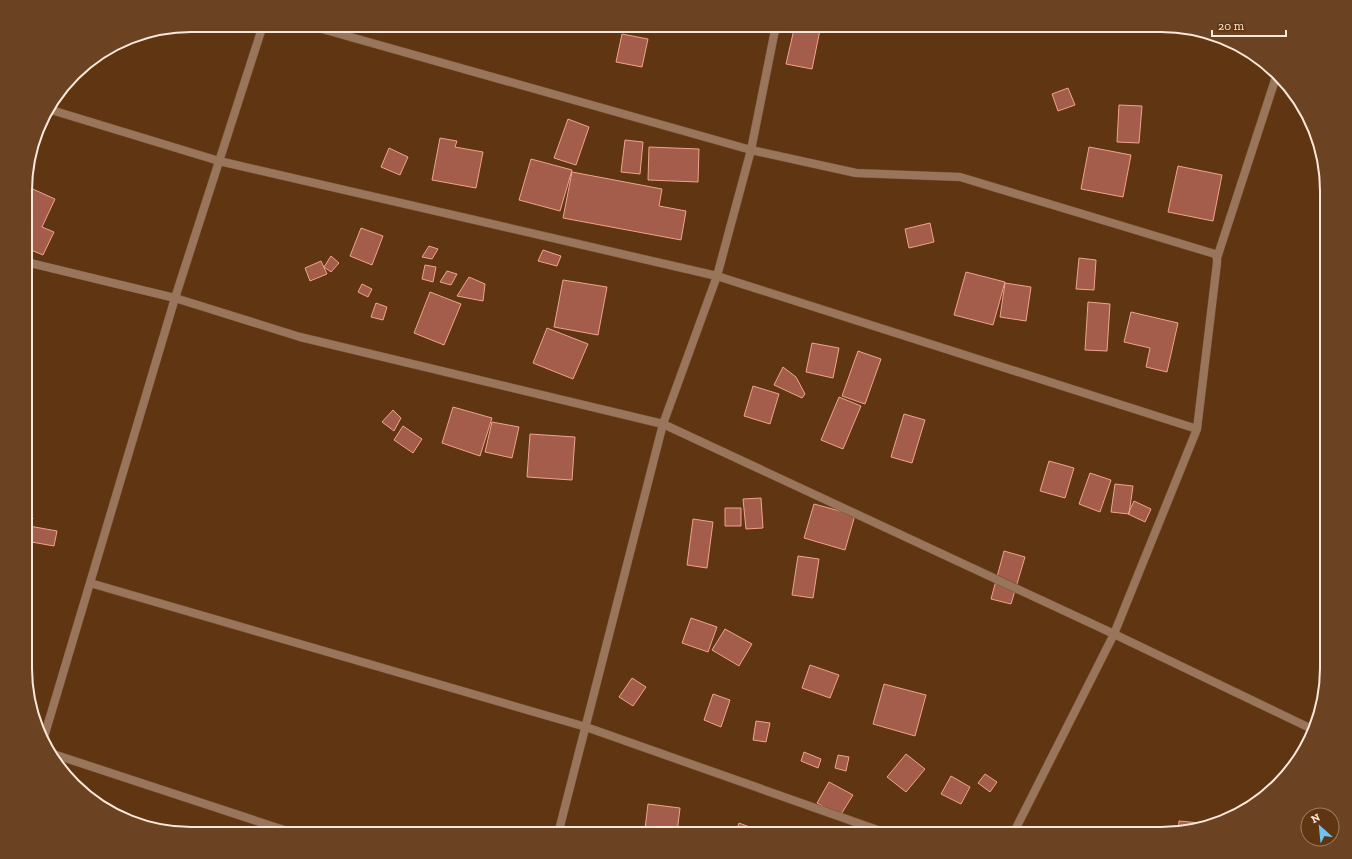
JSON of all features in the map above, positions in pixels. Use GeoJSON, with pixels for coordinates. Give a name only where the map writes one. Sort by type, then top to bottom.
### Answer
{"type":"FeatureCollection","features":[{"type":"Feature","properties":{"kind":"street"},"geometry":{"type":"LineString","coordinates":[[45,732],[175,298],[261,32]]}},
{"type":"Feature","properties":{"kind":"street"},"geometry":{"type":"LineString","coordinates":[[333,32],[751,150],[856,172],[960,177],[1215,254],[1217,258]]}},
{"type":"Feature","properties":{"kind":"street"},"geometry":{"type":"LineString","coordinates":[[560,827],[663,424],[717,276],[751,150],[775,32]]}},
{"type":"Feature","properties":{"kind":"street"},"geometry":{"type":"LineString","coordinates":[[1017,827],[1114,634],[1197,429],[1217,258],[1275,81]]}},
{"type":"Feature","properties":{"kind":"street"},"geometry":{"type":"LineString","coordinates":[[53,111],[219,162],[717,276],[1197,429]]}},
{"type":"Feature","properties":{"kind":"street"},"geometry":{"type":"LineString","coordinates":[[32,263],[175,298],[300,337],[663,424],[1114,634],[1309,727]]}},
{"type":"Feature","properties":{"kind":"street"},"geometry":{"type":"LineString","coordinates":[[90,583],[586,727],[869,827]]}},
{"type":"Feature","properties":{"kind":"street"},"geometry":{"type":"LineString","coordinates":[[59,756],[275,827]]}},
{"type":"Feature","properties":{"kind":"building"},"geometry":{"type":"Polygon","coordinates":[[[793,32],[820,32],[812,69],[786,64],[793,32]]]}},
{"type":"Feature","properties":{"kind":"building"},"geometry":{"type":"Polygon","coordinates":[[[622,34],[648,39],[642,67],[616,62],[622,34]]]}},
{"type":"Feature","properties":{"kind":"building"},"geometry":{"type":"Polygon","coordinates":[[[1068,88],[1075,105],[1058,111],[1052,94],[1068,88]]]}},
{"type":"Feature","properties":{"kind":"building"},"geometry":{"type":"Polygon","coordinates":[[[1119,105],[1142,106],[1139,143],[1117,142],[1119,105]]]}},
{"type":"Feature","properties":{"kind":"building"},"geometry":{"type":"Polygon","coordinates":[[[568,119],[589,127],[576,165],[554,158],[568,119]]]}},
{"type":"Feature","properties":{"kind":"building"},"geometry":{"type":"Polygon","coordinates":[[[440,138],[457,141],[455,147],[483,152],[476,188],[432,180],[440,138]]]}},
{"type":"Feature","properties":{"kind":"building"},"geometry":{"type":"Polygon","coordinates":[[[625,140],[643,142],[640,174],[621,172],[625,140]]]}},
{"type":"Feature","properties":{"kind":"building"},"geometry":{"type":"Polygon","coordinates":[[[649,147],[699,149],[698,182],[648,180],[649,147]]]}},
{"type":"Feature","properties":{"kind":"building"},"geometry":{"type":"Polygon","coordinates":[[[1089,147],[1131,155],[1123,197],[1081,189],[1089,147]]]}},
{"type":"Feature","properties":{"kind":"building"},"geometry":{"type":"Polygon","coordinates":[[[389,148],[408,157],[400,175],[381,167],[389,148]]]}},
{"type":"Feature","properties":{"kind":"building"},"geometry":{"type":"Polygon","coordinates":[[[531,159],[572,170],[560,211],[519,200],[531,159]]]}},
{"type":"Feature","properties":{"kind":"building"},"geometry":{"type":"Polygon","coordinates":[[[1178,166],[1222,175],[1213,221],[1168,212],[1178,166]]]}},
{"type":"Feature","properties":{"kind":"building"},"geometry":{"type":"Polygon","coordinates":[[[572,172],[662,189],[659,206],[686,211],[681,240],[563,218],[572,172]]]}},
{"type":"Feature","properties":{"kind":"building"},"geometry":{"type":"Polygon","coordinates":[[[32,189],[55,199],[42,227],[54,232],[43,255],[32,250],[32,189]]]}},
{"type":"Feature","properties":{"kind":"building"},"geometry":{"type":"Polygon","coordinates":[[[930,223],[934,242],[909,248],[905,229],[930,223]]]}},
{"type":"Feature","properties":{"kind":"building"},"geometry":{"type":"Polygon","coordinates":[[[361,228],[383,236],[372,265],[350,256],[361,228]]]}},
{"type":"Feature","properties":{"kind":"building"},"geometry":{"type":"Polygon","coordinates":[[[429,246],[438,249],[432,259],[422,257],[429,246]]]}},
{"type":"Feature","properties":{"kind":"building"},"geometry":{"type":"Polygon","coordinates":[[[543,250],[561,256],[557,266],[538,261],[543,250]]]}},
{"type":"Feature","properties":{"kind":"building"},"geometry":{"type":"Polygon","coordinates":[[[331,256],[339,263],[331,272],[324,267],[331,256]]]}},
{"type":"Feature","properties":{"kind":"building"},"geometry":{"type":"Polygon","coordinates":[[[1079,258],[1096,260],[1094,290],[1076,289],[1079,258]]]}},
{"type":"Feature","properties":{"kind":"building"},"geometry":{"type":"Polygon","coordinates":[[[321,261],[327,274],[310,281],[305,268],[321,261]]]}},
{"type":"Feature","properties":{"kind":"building"},"geometry":{"type":"Polygon","coordinates":[[[425,265],[436,267],[433,282],[422,279],[425,265]]]}},
{"type":"Feature","properties":{"kind":"building"},"geometry":{"type":"Polygon","coordinates":[[[447,271],[457,274],[451,285],[440,282],[447,271]]]}},
{"type":"Feature","properties":{"kind":"building"},"geometry":{"type":"Polygon","coordinates":[[[966,272],[1005,282],[993,325],[954,315],[966,272]]]}},
{"type":"Feature","properties":{"kind":"building"},"geometry":{"type":"Polygon","coordinates":[[[469,277],[485,284],[483,301],[457,296],[469,277]]]}},
{"type":"Feature","properties":{"kind":"building"},"geometry":{"type":"Polygon","coordinates":[[[563,280],[607,287],[598,335],[554,327],[563,280]]]}},
{"type":"Feature","properties":{"kind":"building"},"geometry":{"type":"Polygon","coordinates":[[[1005,283],[1031,287],[1026,321],[1000,317],[1005,283]]]}},
{"type":"Feature","properties":{"kind":"building"},"geometry":{"type":"Polygon","coordinates":[[[362,284],[372,289],[368,297],[358,292],[362,284]]]}},
{"type":"Feature","properties":{"kind":"building"},"geometry":{"type":"Polygon","coordinates":[[[430,292],[461,304],[444,345],[414,333],[430,292]]]}},
{"type":"Feature","properties":{"kind":"building"},"geometry":{"type":"Polygon","coordinates":[[[1088,302],[1110,304],[1107,351],[1085,350],[1088,302]]]}},
{"type":"Feature","properties":{"kind":"building"},"geometry":{"type":"Polygon","coordinates":[[[376,303],[387,307],[383,320],[371,317],[376,303]]]}},
{"type":"Feature","properties":{"kind":"building"},"geometry":{"type":"Polygon","coordinates":[[[1131,312],[1178,323],[1167,372],[1146,367],[1150,348],[1124,342],[1131,312]]]}},
{"type":"Feature","properties":{"kind":"building"},"geometry":{"type":"Polygon","coordinates":[[[547,328],[588,344],[573,379],[533,363],[547,328]]]}},
{"type":"Feature","properties":{"kind":"building"},"geometry":{"type":"Polygon","coordinates":[[[812,343],[839,348],[833,378],[806,372],[812,343]]]}},
{"type":"Feature","properties":{"kind":"building"},"geometry":{"type":"Polygon","coordinates":[[[858,351],[881,359],[865,404],[842,396],[858,351]]]}},
{"type":"Feature","properties":{"kind":"building"},"geometry":{"type":"Polygon","coordinates":[[[783,367],[796,377],[805,394],[802,398],[774,385],[783,367]]]}},
{"type":"Feature","properties":{"kind":"building"},"geometry":{"type":"Polygon","coordinates":[[[753,386],[779,394],[770,424],[744,416],[753,386]]]}},
{"type":"Feature","properties":{"kind":"building"},"geometry":{"type":"Polygon","coordinates":[[[839,397],[861,406],[843,449],[821,440],[839,397]]]}},
{"type":"Feature","properties":{"kind":"building"},"geometry":{"type":"Polygon","coordinates":[[[453,407],[492,418],[480,456],[442,443],[453,407]]]}},
{"type":"Feature","properties":{"kind":"building"},"geometry":{"type":"Polygon","coordinates":[[[393,410],[401,418],[394,431],[382,422],[393,410]]]}},
{"type":"Feature","properties":{"kind":"building"},"geometry":{"type":"Polygon","coordinates":[[[904,414],[925,420],[912,463],[891,457],[904,414]]]}},
{"type":"Feature","properties":{"kind":"building"},"geometry":{"type":"Polygon","coordinates":[[[492,422],[519,427],[512,458],[485,452],[492,422]]]}},
{"type":"Feature","properties":{"kind":"building"},"geometry":{"type":"Polygon","coordinates":[[[403,426],[422,439],[413,453],[394,440],[403,426]]]}},
{"type":"Feature","properties":{"kind":"building"},"geometry":{"type":"Polygon","coordinates":[[[530,434],[575,437],[572,480],[527,477],[530,434]]]}},
{"type":"Feature","properties":{"kind":"building"},"geometry":{"type":"Polygon","coordinates":[[[1049,461],[1074,468],[1065,498],[1040,491],[1049,461]]]}},
{"type":"Feature","properties":{"kind":"building"},"geometry":{"type":"Polygon","coordinates":[[[1090,473],[1111,480],[1100,512],[1079,504],[1090,473]]]}},
{"type":"Feature","properties":{"kind":"building"},"geometry":{"type":"Polygon","coordinates":[[[1115,484],[1133,486],[1129,514],[1111,512],[1115,484]]]}},
{"type":"Feature","properties":{"kind":"building"},"geometry":{"type":"Polygon","coordinates":[[[761,498],[763,528],[746,529],[743,499],[761,498]]]}},
{"type":"Feature","properties":{"kind":"building"},"geometry":{"type":"Polygon","coordinates":[[[1134,501],[1151,509],[1145,522],[1128,514],[1134,501]]]}},
{"type":"Feature","properties":{"kind":"building"},"geometry":{"type":"Polygon","coordinates":[[[814,504],[855,515],[845,550],[804,538],[814,504]]]}},
{"type":"Feature","properties":{"kind":"building"},"geometry":{"type":"Polygon","coordinates":[[[725,508],[741,508],[741,526],[725,526],[725,508]]]}},
{"type":"Feature","properties":{"kind":"building"},"geometry":{"type":"Polygon","coordinates":[[[693,519],[713,522],[707,568],[687,565],[693,519]]]}},
{"type":"Feature","properties":{"kind":"building"},"geometry":{"type":"Polygon","coordinates":[[[32,527],[57,531],[54,546],[32,542],[32,527]]]}},
{"type":"Feature","properties":{"kind":"building"},"geometry":{"type":"Polygon","coordinates":[[[1004,551],[1025,557],[1011,604],[991,599],[1004,551]]]}},
{"type":"Feature","properties":{"kind":"building"},"geometry":{"type":"Polygon","coordinates":[[[798,556],[819,559],[813,598],[792,595],[798,556]]]}},
{"type":"Feature","properties":{"kind":"building"},"geometry":{"type":"Polygon","coordinates":[[[691,618],[717,627],[708,652],[682,643],[691,618]]]}},
{"type":"Feature","properties":{"kind":"building"},"geometry":{"type":"Polygon","coordinates":[[[725,629],[752,644],[739,666],[712,650],[725,629]]]}},
{"type":"Feature","properties":{"kind":"building"},"geometry":{"type":"Polygon","coordinates":[[[810,665],[839,675],[830,698],[802,688],[810,665]]]}},
{"type":"Feature","properties":{"kind":"building"},"geometry":{"type":"Polygon","coordinates":[[[632,678],[646,687],[633,706],[619,697],[632,678]]]}},
{"type":"Feature","properties":{"kind":"building"},"geometry":{"type":"Polygon","coordinates":[[[884,684],[926,695],[915,736],[873,724],[884,684]]]}},
{"type":"Feature","properties":{"kind":"building"},"geometry":{"type":"Polygon","coordinates":[[[713,694],[730,700],[721,727],[704,720],[713,694]]]}},
{"type":"Feature","properties":{"kind":"building"},"geometry":{"type":"Polygon","coordinates":[[[756,721],[770,723],[766,742],[753,740],[756,721]]]}},
{"type":"Feature","properties":{"kind":"building"},"geometry":{"type":"Polygon","coordinates":[[[804,752],[821,759],[818,768],[801,761],[804,752]]]}},
{"type":"Feature","properties":{"kind":"building"},"geometry":{"type":"Polygon","coordinates":[[[906,754],[925,769],[906,792],[887,777],[906,754]]]}},
{"type":"Feature","properties":{"kind":"building"},"geometry":{"type":"Polygon","coordinates":[[[838,755],[849,757],[846,771],[835,768],[838,755]]]}},
{"type":"Feature","properties":{"kind":"building"},"geometry":{"type":"Polygon","coordinates":[[[985,774],[997,782],[990,792],[978,783],[985,774]]]}},
{"type":"Feature","properties":{"kind":"building"},"geometry":{"type":"Polygon","coordinates":[[[951,776],[970,787],[961,804],[941,794],[951,776]]]}},
{"type":"Feature","properties":{"kind":"building"},"geometry":{"type":"Polygon","coordinates":[[[829,782],[853,795],[840,816],[817,803],[829,782]]]}},
{"type":"Feature","properties":{"kind":"building"},"geometry":{"type":"Polygon","coordinates":[[[648,804],[680,808],[678,827],[645,827],[648,804]]]}},
{"type":"Feature","properties":{"kind":"building"},"geometry":{"type":"Polygon","coordinates":[[[1179,821],[1198,823],[1182,826],[1179,826],[1179,821]]]}},
{"type":"Feature","properties":{"kind":"building"},"geometry":{"type":"Polygon","coordinates":[[[739,823],[750,827],[738,827],[739,823]]]}}]}
